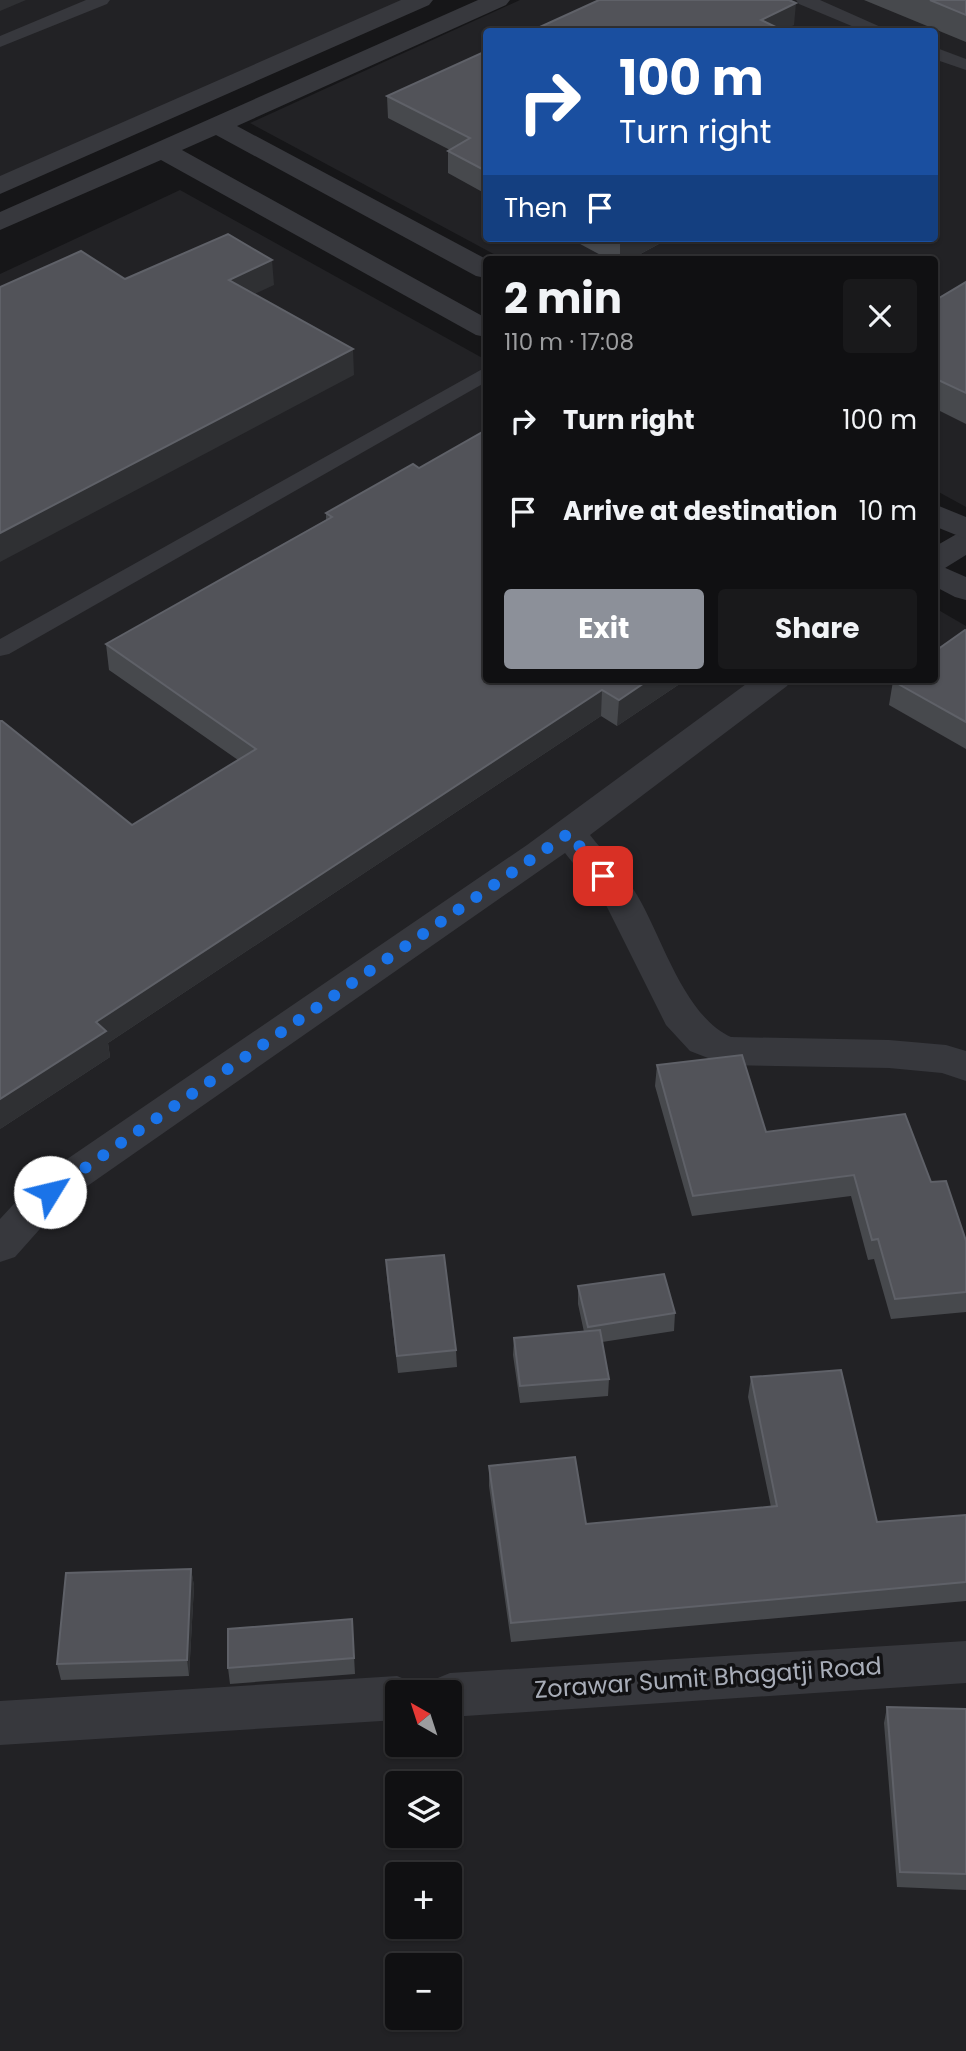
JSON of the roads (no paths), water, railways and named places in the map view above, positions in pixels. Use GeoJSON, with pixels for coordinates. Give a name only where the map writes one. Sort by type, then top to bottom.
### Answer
{"type":"FeatureCollection","features":[{"type":"Feature","properties":{"kind":"street"},"geometry":{"type":"LineString","coordinates":[[0,186],[421,0]]}},
{"type":"Feature","properties":{"kind":"street"},"geometry":{"type":"LineString","coordinates":[[0,222],[498,0]]}},
{"type":"Feature","properties":{"kind":"street"},"geometry":{"type":"LineString","coordinates":[[216,125],[483,268]]}},
{"type":"Feature","properties":{"kind":"street"},"geometry":{"type":"LineString","coordinates":[[162,150],[483,327]]}},
{"type":"Feature","properties":{"kind":"street"},"geometry":{"type":"LineString","coordinates":[[938,515],[966,530]]}},
{"type":"Feature","properties":{"kind":"street"},"geometry":{"type":"LineString","coordinates":[[938,559],[966,542]]}},
{"type":"Feature","properties":{"kind":"street"},"geometry":{"type":"LineString","coordinates":[[938,574],[966,590]]}},
{"type":"Feature","properties":{"kind":"street"},"geometry":{"type":"LineString","coordinates":[[0,1246],[50,1192],[569,833],[770,683]]}},
{"type":"Feature","properties":{"kind":"street"},"geometry":{"type":"LineString","coordinates":[[569,833],[620,897],[680,1015],[704,1041],[726,1051],[889,1054],[946,1059],[966,1067]]}},
{"type":"Feature","properties":{"kind":"street","name":"Zorawar Sumit Bhagatji Road"},"geometry":{"type":"LineString","coordinates":[[462,1694],[966,1662]]}},
{"type":"Feature","properties":{"kind":"street"},"geometry":{"type":"LineString","coordinates":[[0,1723],[385,1699]]}},
{"type":"Feature","properties":{"kind":"lane"},"geometry":{"type":"LineString","coordinates":[[804,0],[873,28]]}},
{"type":"Feature","properties":{"kind":"lane"},"geometry":{"type":"LineString","coordinates":[[0,42],[92,1]]}},
{"type":"Feature","properties":{"kind":"lane"},"geometry":{"type":"LineString","coordinates":[[938,54],[966,65]]}},
{"type":"Feature","properties":{"kind":"lane"},"geometry":{"type":"LineString","coordinates":[[0,649],[483,375]]}}]}
